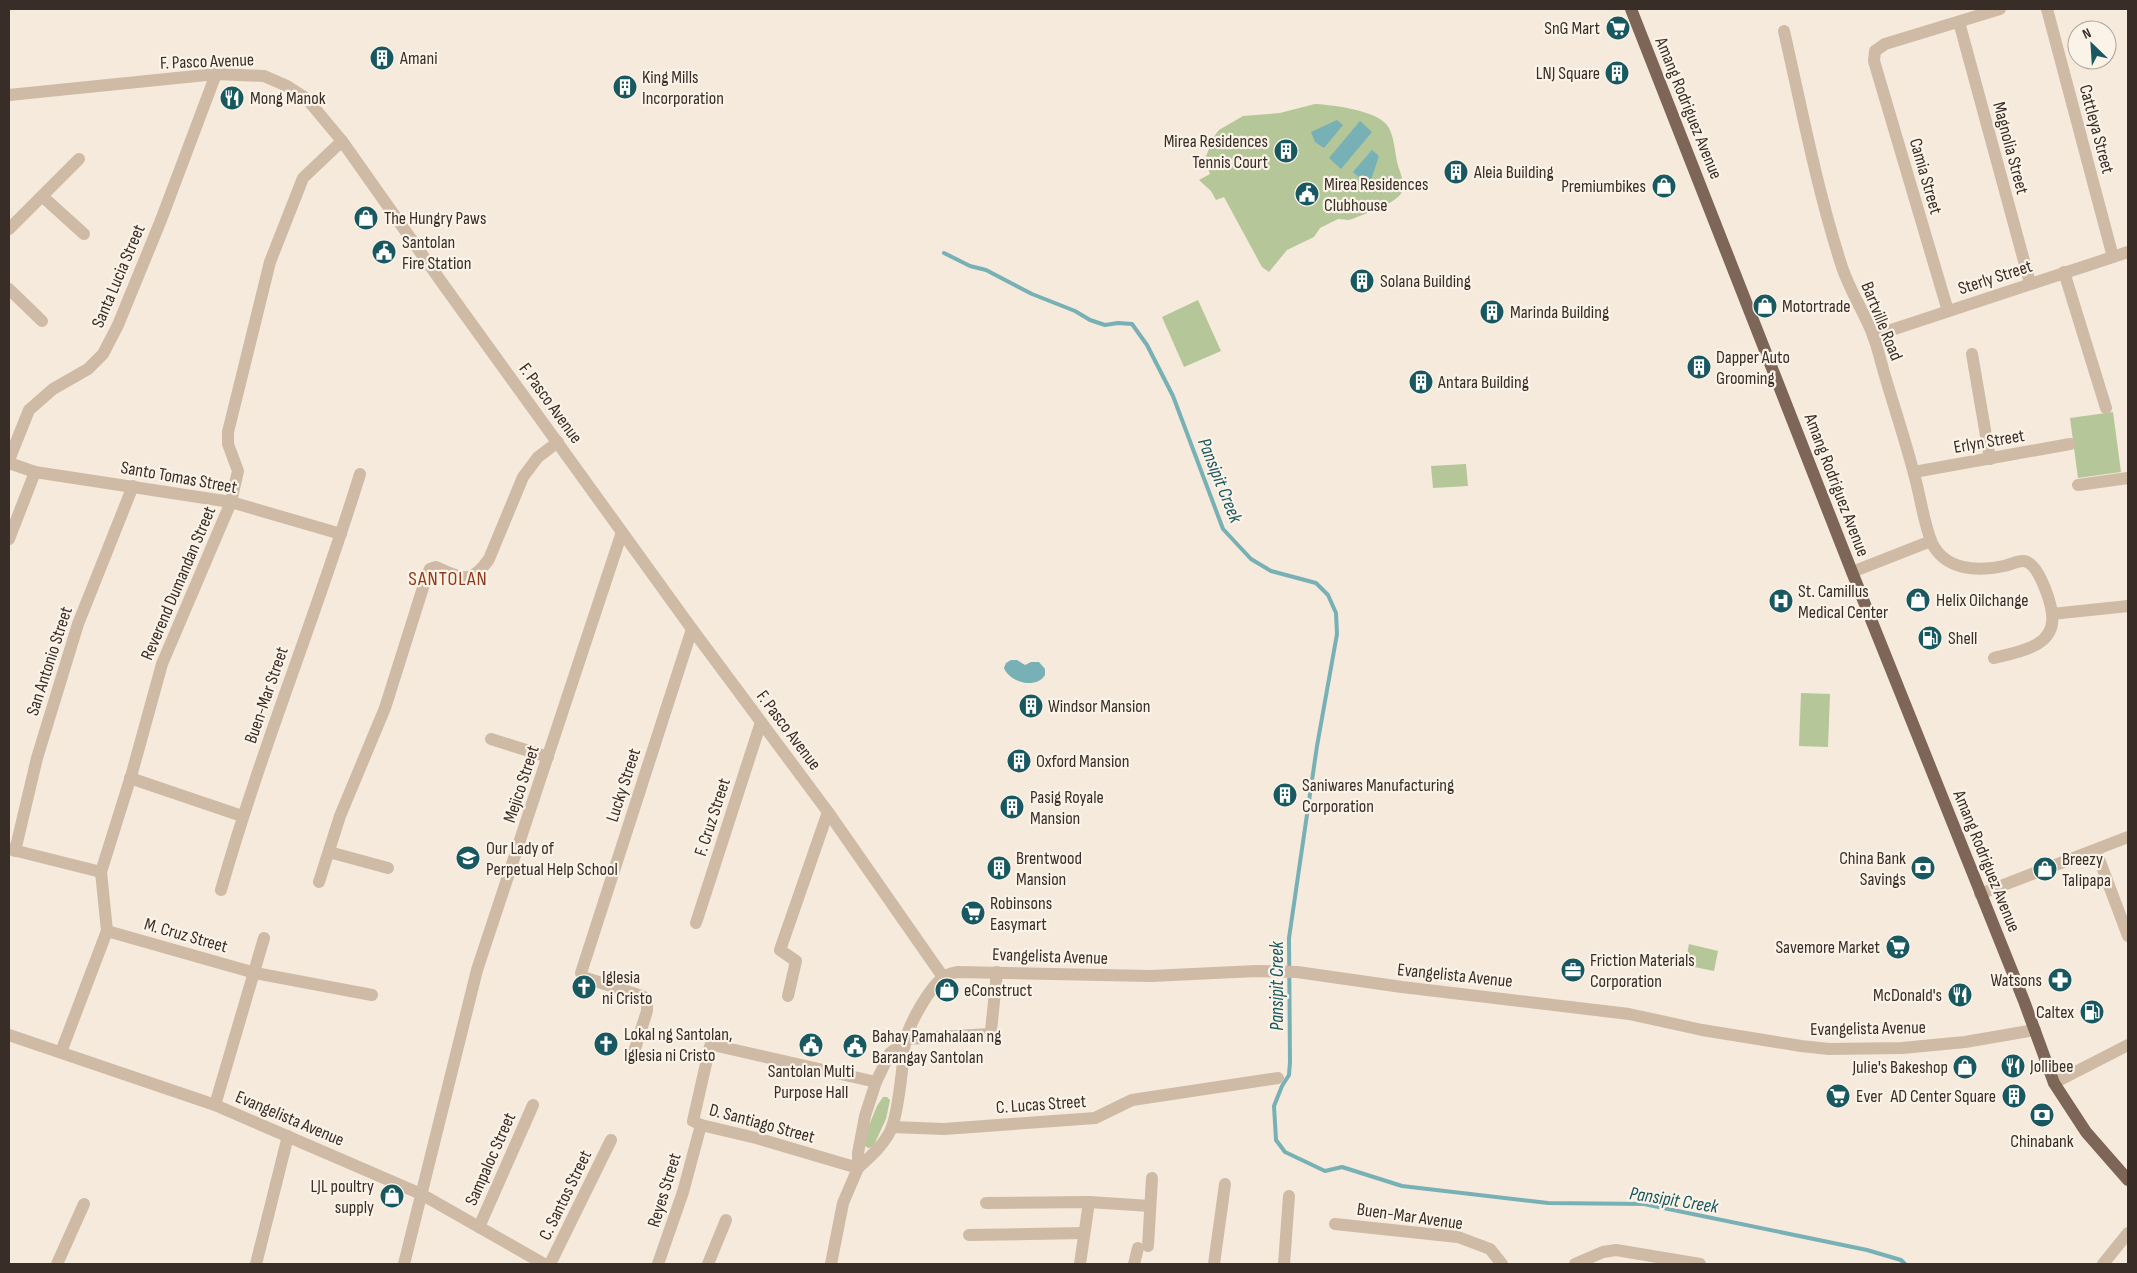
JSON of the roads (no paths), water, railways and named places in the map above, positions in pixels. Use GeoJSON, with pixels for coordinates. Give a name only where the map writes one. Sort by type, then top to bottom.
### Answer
{"type":"FeatureCollection","features":[{"type":"Feature","properties":{"kind":"main road","name":"Amang Rodriguez Avenue"},"geometry":{"type":"LineString","coordinates":[[1631,9],[2054,1082],[2086,1132],[2128,1180]]}},
{"type":"Feature","properties":{"kind":"street"},"geometry":{"type":"LineString","coordinates":[[1959,22],[2000,9]]}},
{"type":"Feature","properties":{"kind":"street","name":"Cattleya Street"},"geometry":{"type":"LineString","coordinates":[[2048,9],[2113,257]]}},
{"type":"Feature","properties":{"kind":"street","name":"Camia Street"},"geometry":{"type":"LineString","coordinates":[[1948,311],[1874,61],[1875,51],[1885,44],[1959,22]]}},
{"type":"Feature","properties":{"kind":"street","name":"Magnolia Street"},"geometry":{"type":"LineString","coordinates":[[1959,22],[2030,283]]}},
{"type":"Feature","properties":{"kind":"street","name":"Bartville Road"},"geometry":{"type":"LineString","coordinates":[[1784,31],[1819,187],[1842,268],[1873,336],[1914,472],[1931,541]]}},
{"type":"Feature","properties":{"kind":"street","name":"F. Pasco Avenue"},"geometry":{"type":"LineString","coordinates":[[9,95],[216,74],[264,76],[287,86],[307,99],[342,141],[622,532],[828,812],[943,977]]}},
{"type":"Feature","properties":{"kind":"street","name":"Santa Lucia Street"},"geometry":{"type":"LineString","coordinates":[[9,461],[29,410],[53,390],[88,369],[103,354],[118,326],[161,220],[216,74]]}},
{"type":"Feature","properties":{"kind":"street","name":"Reverend Dumandan Street"},"geometry":{"type":"LineString","coordinates":[[61,1052],[107,930],[101,872],[162,664],[231,502],[238,471],[228,444],[228,432],[270,262],[303,178],[342,141]]}},
{"type":"Feature","properties":{"kind":"street"},"geometry":{"type":"LineString","coordinates":[[9,229],[79,159]]}},
{"type":"Feature","properties":{"kind":"street"},"geometry":{"type":"LineString","coordinates":[[42,196],[84,234]]}},
{"type":"Feature","properties":{"kind":"street","name":"Sterly Street"},"geometry":{"type":"LineString","coordinates":[[1873,336],[2128,252]]}},
{"type":"Feature","properties":{"kind":"street"},"geometry":{"type":"LineString","coordinates":[[2064,272],[2106,408]]}},
{"type":"Feature","properties":{"kind":"street"},"geometry":{"type":"LineString","coordinates":[[9,289],[42,322]]}},
{"type":"Feature","properties":{"kind":"street"},"geometry":{"type":"LineString","coordinates":[[1972,354],[1990,459]]}},
{"type":"Feature","properties":{"kind":"street"},"geometry":{"type":"LineString","coordinates":[[319,882],[340,816],[385,708],[430,570],[436,567],[465,578],[473,577],[481,570],[488,559],[524,477],[538,457],[558,442]]}},
{"type":"Feature","properties":{"kind":"street","name":"Erlyn Street"},"geometry":{"type":"LineString","coordinates":[[1914,472],[2070,444]]}},
{"type":"Feature","properties":{"kind":"street","name":"Santo Tomas Street"},"geometry":{"type":"LineString","coordinates":[[9,461],[36,472],[231,502],[342,534]]}},
{"type":"Feature","properties":{"kind":"street"},"geometry":{"type":"LineString","coordinates":[[9,539],[36,472]]}},
{"type":"Feature","properties":{"kind":"street","name":"Buen-Mar Street"},"geometry":{"type":"LineString","coordinates":[[221,890],[242,816],[342,534],[360,474]]}},
{"type":"Feature","properties":{"kind":"street"},"geometry":{"type":"LineString","coordinates":[[2078,485],[2128,478]]}},
{"type":"Feature","properties":{"kind":"street","name":"San Antonio Street"},"geometry":{"type":"LineString","coordinates":[[12,850],[37,758],[78,624],[133,486]]}},
{"type":"Feature","properties":{"kind":"street","name":"Mejico Street"},"geometry":{"type":"LineString","coordinates":[[404,1264],[477,970],[622,532]]}},
{"type":"Feature","properties":{"kind":"street"},"geometry":{"type":"LineString","coordinates":[[1852,572],[1931,541],[1939,554],[1946,560],[1969,569],[1987,569],[2023,561],[2029,563],[2043,583],[2052,614],[2051,628],[2043,641],[2031,648],[1994,658]]}},
{"type":"Feature","properties":{"kind":"street"},"geometry":{"type":"LineString","coordinates":[[2052,614],[2128,606]]}},
{"type":"Feature","properties":{"kind":"street","name":"Lucky Street"},"geometry":{"type":"LineString","coordinates":[[634,1052],[647,1011],[647,1000],[583,977],[581,973],[692,628]]}},
{"type":"Feature","properties":{"kind":"street","name":"F. Cruz Street"},"geometry":{"type":"LineString","coordinates":[[696,923],[761,722]]}},
{"type":"Feature","properties":{"kind":"street"},"geometry":{"type":"LineString","coordinates":[[491,740],[548,757]]}},
{"type":"Feature","properties":{"kind":"street"},"geometry":{"type":"LineString","coordinates":[[130,778],[242,816]]}},
{"type":"Feature","properties":{"kind":"street"},"geometry":{"type":"LineString","coordinates":[[788,996],[796,962],[780,950],[828,812]]}},
{"type":"Feature","properties":{"kind":"street"},"geometry":{"type":"LineString","coordinates":[[1980,894],[2096,851],[2128,837]]}},
{"type":"Feature","properties":{"kind":"street"},"geometry":{"type":"LineString","coordinates":[[12,850],[101,872]]}},
{"type":"Feature","properties":{"kind":"street"},"geometry":{"type":"LineString","coordinates":[[2096,851],[2128,936]]}},
{"type":"Feature","properties":{"kind":"street"},"geometry":{"type":"LineString","coordinates":[[329,852],[388,868]]}},
{"type":"Feature","properties":{"kind":"street","name":"M. Cruz Street"},"geometry":{"type":"LineString","coordinates":[[107,930],[256,973],[372,995]]}},
{"type":"Feature","properties":{"kind":"street"},"geometry":{"type":"LineString","coordinates":[[216,1105],[256,973],[264,938]]}},
{"type":"Feature","properties":{"kind":"street","name":"Evangelista Avenue"},"geometry":{"type":"LineString","coordinates":[[943,977],[958,972],[1151,976],[1278,971],[1297,972],[1402,987],[1629,1014],[1702,1030],[1829,1049],[1902,1048],[1965,1042],[2035,1030]]}},
{"type":"Feature","properties":{"kind":"street"},"geometry":{"type":"LineString","coordinates":[[831,1264],[843,1203],[858,1168],[858,1153],[865,1116],[876,1082],[890,1053],[906,1040],[989,1034],[991,1031],[997,972]]}},
{"type":"Feature","properties":{"kind":"street"},"geometry":{"type":"LineString","coordinates":[[858,1168],[870,1158],[892,1127],[905,1057],[906,1040],[928,994],[943,977]]}},
{"type":"Feature","properties":{"kind":"street","name":"Evangelista Avenue"},"geometry":{"type":"LineString","coordinates":[[9,1035],[216,1105],[421,1194],[544,1264]]}},
{"type":"Feature","properties":{"kind":"street","name":"D. Santiago Street"},"geometry":{"type":"LineString","coordinates":[[858,1168],[756,1138],[701,1125],[693,1121],[710,1046],[713,1044],[876,1082]]}},
{"type":"Feature","properties":{"kind":"street"},"geometry":{"type":"LineString","coordinates":[[2054,1082],[2128,1045]]}},
{"type":"Feature","properties":{"kind":"street","name":"C. Lucas Street"},"geometry":{"type":"LineString","coordinates":[[892,1127],[944,1129],[1095,1118],[1132,1100],[1278,1078]]}},
{"type":"Feature","properties":{"kind":"street","name":"Sampaloc Street"},"geometry":{"type":"LineString","coordinates":[[479,1227],[533,1105]]}},
{"type":"Feature","properties":{"kind":"street","name":"Reyes Street"},"geometry":{"type":"LineString","coordinates":[[658,1264],[683,1192],[701,1125]]}},
{"type":"Feature","properties":{"kind":"street"},"geometry":{"type":"LineString","coordinates":[[256,1264],[288,1136]]}},
{"type":"Feature","properties":{"kind":"street","name":"C. Santos Street"},"geometry":{"type":"LineString","coordinates":[[550,1264],[611,1140]]}},
{"type":"Feature","properties":{"kind":"street"},"geometry":{"type":"LineString","coordinates":[[1134,1264],[1143,1247],[1150,1206],[1152,1178]]}},
{"type":"Feature","properties":{"kind":"street"},"geometry":{"type":"LineString","coordinates":[[1214,1264],[1224,1184]]}},
{"type":"Feature","properties":{"kind":"street"},"geometry":{"type":"LineString","coordinates":[[1284,1264],[1289,1196]]}},
{"type":"Feature","properties":{"kind":"street"},"geometry":{"type":"LineString","coordinates":[[986,1203],[1089,1202],[1150,1206]]}},
{"type":"Feature","properties":{"kind":"street"},"geometry":{"type":"LineString","coordinates":[[1080,1264],[1089,1202]]}},
{"type":"Feature","properties":{"kind":"street"},"geometry":{"type":"LineString","coordinates":[[57,1264],[84,1204]]}},
{"type":"Feature","properties":{"kind":"street"},"geometry":{"type":"LineString","coordinates":[[708,1264],[726,1220]]}},
{"type":"Feature","properties":{"kind":"street","name":"Buen-Mar Avenue"},"geometry":{"type":"LineString","coordinates":[[1335,1224],[1458,1237],[1490,1249],[1502,1264]]}},
{"type":"Feature","properties":{"kind":"street"},"geometry":{"type":"LineString","coordinates":[[969,1234],[1084,1233]]}},
{"type":"Feature","properties":{"kind":"street"},"geometry":{"type":"LineString","coordinates":[[2103,1264],[2128,1233]]}},
{"type":"Feature","properties":{"kind":"street"},"geometry":{"type":"LineString","coordinates":[[1575,1264],[1595,1255],[1616,1250],[1700,1264]]}},
{"type":"Feature","properties":{"kind":"water"},"geometry":{"type":"Polygon","coordinates":[[[1337,120],[1343,125],[1324,148],[1315,142],[1311,132],[1337,120]]]}},
{"type":"Feature","properties":{"kind":"water"},"geometry":{"type":"Polygon","coordinates":[[[1360,121],[1372,132],[1341,169],[1329,158],[1360,121]]]}},
{"type":"Feature","properties":{"kind":"water"},"geometry":{"type":"Polygon","coordinates":[[[1372,150],[1379,156],[1371,180],[1374,183],[1370,187],[1353,172],[1372,150]]]}},
{"type":"Feature","properties":{"kind":"water"},"geometry":{"type":"Polygon","coordinates":[[[1011,660],[1017,660],[1025,665],[1031,662],[1039,662],[1045,669],[1045,675],[1036,682],[1029,683],[1017,680],[1011,677],[1004,668],[1006,663],[1011,660]]]}},
{"type":"Feature","properties":{"kind":"waterway","name":"Pansipit Creek"},"geometry":{"type":"LineString","coordinates":[[944,253],[970,266],[986,270],[1032,294],[1075,311],[1090,320],[1105,325],[1118,323],[1132,324],[1147,345],[1173,396],[1223,529],[1251,559],[1271,571],[1316,583],[1328,595],[1336,613],[1337,634],[1317,746],[1289,938],[1289,1075],[1282,1086],[1274,1106],[1276,1140],[1285,1152],[1325,1171],[1342,1167],[1402,1186],[1548,1203],[1644,1204],[1867,1250],[1901,1260],[1905,1264]]}},
{"type":"Feature","properties":{"kind":"place","name":"SnG Mart"},"geometry":{"type":"Point","coordinates":[1618,28]}},
{"type":"Feature","properties":{"kind":"place","name":"Amani"},"geometry":{"type":"Point","coordinates":[382,58]}},
{"type":"Feature","properties":{"kind":"place","name":"LNJ Square"},"geometry":{"type":"Point","coordinates":[1617,73]}},
{"type":"Feature","properties":{"kind":"place","name":"King Mills Incorporation"},"geometry":{"type":"Point","coordinates":[625,87]}},
{"type":"Feature","properties":{"kind":"place","name":"Mong Manok"},"geometry":{"type":"Point","coordinates":[232,98]}},
{"type":"Feature","properties":{"kind":"place","name":"Mirea Residences Tennis Court"},"geometry":{"type":"Point","coordinates":[1286,151]}},
{"type":"Feature","properties":{"kind":"place","name":"Aleia Building"},"geometry":{"type":"Point","coordinates":[1456,172]}},
{"type":"Feature","properties":{"kind":"place","name":"Premiumbikes"},"geometry":{"type":"Point","coordinates":[1664,186]}},
{"type":"Feature","properties":{"kind":"place","name":"Mirea Residences Clubhouse"},"geometry":{"type":"Point","coordinates":[1307,194]}},
{"type":"Feature","properties":{"kind":"place","name":"The Hungry Paws"},"geometry":{"type":"Point","coordinates":[366,218]}},
{"type":"Feature","properties":{"kind":"place","name":"Santolan Fire Station"},"geometry":{"type":"Point","coordinates":[384,252]}},
{"type":"Feature","properties":{"kind":"place","name":"Solana Building"},"geometry":{"type":"Point","coordinates":[1362,281]}},
{"type":"Feature","properties":{"kind":"place","name":"Motortrade"},"geometry":{"type":"Point","coordinates":[1765,306]}},
{"type":"Feature","properties":{"kind":"place","name":"Marinda Building"},"geometry":{"type":"Point","coordinates":[1492,312]}},
{"type":"Feature","properties":{"kind":"place","name":"Dapper Auto Grooming"},"geometry":{"type":"Point","coordinates":[1699,367]}},
{"type":"Feature","properties":{"kind":"place","name":"Antara Building"},"geometry":{"type":"Point","coordinates":[1421,382]}},
{"type":"Feature","properties":{"kind":"place","name":"Helix Oilchange"},"geometry":{"type":"Point","coordinates":[1918,600]}},
{"type":"Feature","properties":{"kind":"place","name":"St. Camillus Medical Center"},"geometry":{"type":"Point","coordinates":[1781,601]}},
{"type":"Feature","properties":{"kind":"place","name":"Shell"},"geometry":{"type":"Point","coordinates":[1930,638]}},
{"type":"Feature","properties":{"kind":"place","name":"Windsor Mansion"},"geometry":{"type":"Point","coordinates":[1031,706]}},
{"type":"Feature","properties":{"kind":"place","name":"Oxford Mansion"},"geometry":{"type":"Point","coordinates":[1019,761]}},
{"type":"Feature","properties":{"kind":"place","name":"Saniwares Manufacturing Corporation"},"geometry":{"type":"Point","coordinates":[1285,795]}},
{"type":"Feature","properties":{"kind":"place","name":"Pasig Royale Mansion"},"geometry":{"type":"Point","coordinates":[1012,807]}},
{"type":"Feature","properties":{"kind":"place","name":"Our Lady of Perpetual Help School"},"geometry":{"type":"Point","coordinates":[468,858]}},
{"type":"Feature","properties":{"kind":"place","name":"Brentwood Mansion"},"geometry":{"type":"Point","coordinates":[999,868]}},
{"type":"Feature","properties":{"kind":"place","name":"China Bank Savings"},"geometry":{"type":"Point","coordinates":[1923,868]}},
{"type":"Feature","properties":{"kind":"place","name":"Breezy Talipapa"},"geometry":{"type":"Point","coordinates":[2045,869]}},
{"type":"Feature","properties":{"kind":"place","name":"Robinsons Easymart"},"geometry":{"type":"Point","coordinates":[973,913]}},
{"type":"Feature","properties":{"kind":"place","name":"Savemore Market"},"geometry":{"type":"Point","coordinates":[1898,947]}},
{"type":"Feature","properties":{"kind":"place","name":"Friction Materials Corporation"},"geometry":{"type":"Point","coordinates":[1573,970]}},
{"type":"Feature","properties":{"kind":"place","name":"Watsons"},"geometry":{"type":"Point","coordinates":[2060,980]}},
{"type":"Feature","properties":{"kind":"place","name":"Iglesia ni Cristo"},"geometry":{"type":"Point","coordinates":[584,987]}},
{"type":"Feature","properties":{"kind":"place","name":"eConstruct"},"geometry":{"type":"Point","coordinates":[947,990]}},
{"type":"Feature","properties":{"kind":"place","name":"McDonald's"},"geometry":{"type":"Point","coordinates":[1960,995]}},
{"type":"Feature","properties":{"kind":"place","name":"Caltex"},"geometry":{"type":"Point","coordinates":[2092,1012]}},
{"type":"Feature","properties":{"kind":"place","name":"Lokal ng Santolan, Iglesia ni Cristo"},"geometry":{"type":"Point","coordinates":[606,1044]}},
{"type":"Feature","properties":{"kind":"place","name":"Santolan Multi Purpose Hall"},"geometry":{"type":"Point","coordinates":[811,1045]}},
{"type":"Feature","properties":{"kind":"place","name":"Bahay Pamahalaan ng Barangay Santolan"},"geometry":{"type":"Point","coordinates":[855,1046]}},
{"type":"Feature","properties":{"kind":"place","name":"Jollibee"},"geometry":{"type":"Point","coordinates":[2013,1066]}},
{"type":"Feature","properties":{"kind":"place","name":"Julie's Bakeshop"},"geometry":{"type":"Point","coordinates":[1965,1067]}},
{"type":"Feature","properties":{"kind":"place","name":"Ever"},"geometry":{"type":"Point","coordinates":[1838,1096]}},
{"type":"Feature","properties":{"kind":"place","name":"AD Center Square"},"geometry":{"type":"Point","coordinates":[2014,1096]}},
{"type":"Feature","properties":{"kind":"place","name":"Chinabank"},"geometry":{"type":"Point","coordinates":[2042,1115]}},
{"type":"Feature","properties":{"kind":"place","name":"LJL poultry supply"},"geometry":{"type":"Point","coordinates":[392,1196]}},
{"type":"Feature","properties":{"kind":"district","name":"SANTOLAN"},"geometry":{"type":"Point","coordinates":[448,578]}}]}
